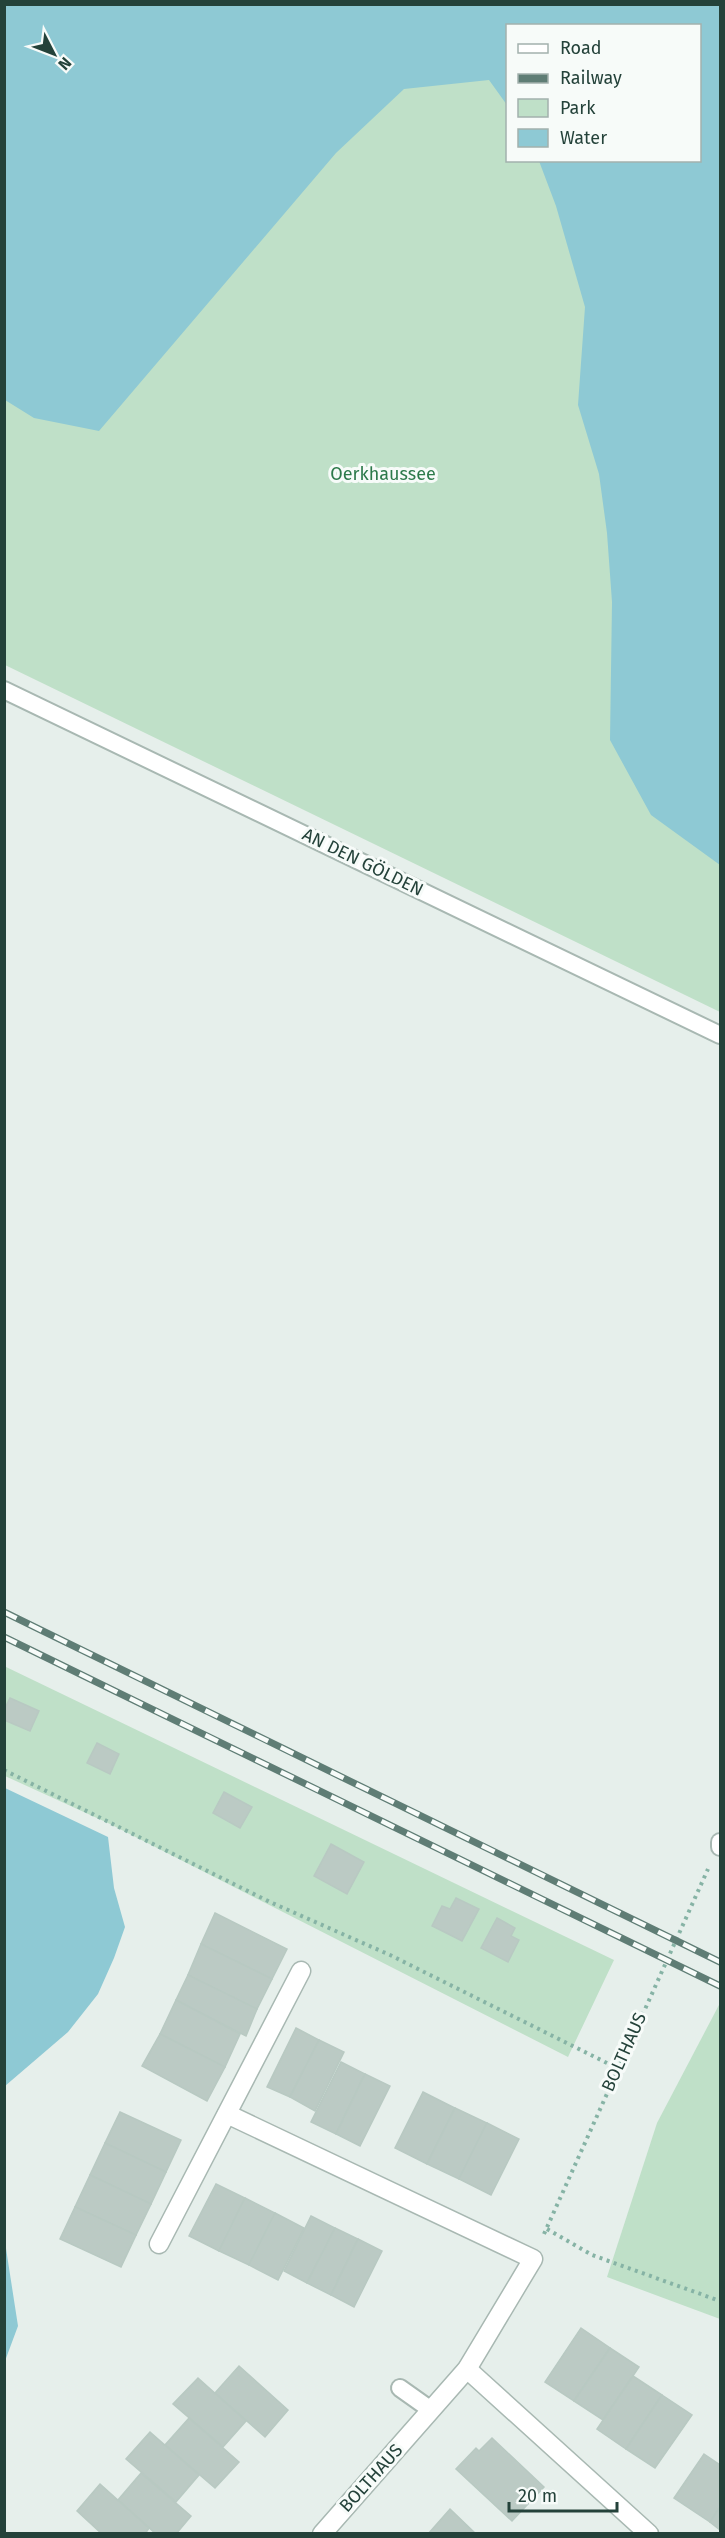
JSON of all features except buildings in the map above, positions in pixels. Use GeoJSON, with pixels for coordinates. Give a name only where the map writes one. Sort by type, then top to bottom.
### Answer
{"type":"FeatureCollection","features":[{"type":"Feature","properties":{"kind":"street"},"geometry":{"type":"LineString","coordinates":[[159,2244],[301,1971]]}},
{"type":"Feature","properties":{"kind":"street"},"geometry":{"type":"LineString","coordinates":[[227,2114],[532,2259]]}},
{"type":"Feature","properties":{"kind":"street","name":"BOLTHAUS"},"geometry":{"type":"LineString","coordinates":[[322,2534],[467,2369],[532,2259]]}},
{"type":"Feature","properties":{"kind":"street"},"geometry":{"type":"LineString","coordinates":[[467,2369],[649,2534]]}},
{"type":"Feature","properties":{"kind":"lane","name":"AN DEN GÖLDEN"},"geometry":{"type":"LineString","coordinates":[[4,690],[720,1035]]}},
{"type":"Feature","properties":{"kind":"lane"},"geometry":{"type":"LineString","coordinates":[[400,2388],[431,2410]]}},
{"type":"Feature","properties":{"kind":"path"},"geometry":{"type":"LineString","coordinates":[[4,1770],[270,1902],[390,1955],[617,2068]]}},
{"type":"Feature","properties":{"kind":"path","name":"BOLTHAUS"},"geometry":{"type":"LineString","coordinates":[[532,2259],[720,1845]]}},
{"type":"Feature","properties":{"kind":"path"},"geometry":{"type":"LineString","coordinates":[[547,2229],[592,2255],[720,2301]]}},
{"type":"Feature","properties":{"kind":"green space","name":"Oerkhaussee"},"geometry":{"type":"Polygon","coordinates":[[[4,5],[720,5],[720,1012],[5,665],[4,5]]]}},
{"type":"Feature","properties":{"kind":"green space"},"geometry":{"type":"Polygon","coordinates":[[[4,1666],[614,1960],[568,2057],[110,1824],[5,1776],[4,1666]]]}},
{"type":"Feature","properties":{"kind":"green space"},"geometry":{"type":"Polygon","coordinates":[[[720,2003],[720,2319],[607,2277],[657,2123],[720,2003]]]}},
{"type":"Feature","properties":{"kind":"water"},"geometry":{"type":"Polygon","coordinates":[[[4,5],[720,5],[720,865],[651,815],[610,740],[612,602],[607,533],[599,474],[578,405],[585,307],[556,206],[539,162],[701,162],[701,24],[506,24],[506,104],[489,80],[404,89],[336,153],[99,431],[34,418],[5,400],[4,5]]]}},
{"type":"Feature","properties":{"kind":"water"},"geometry":{"type":"Polygon","coordinates":[[[5,1788],[108,1837],[114,1888],[125,1927],[98,1994],[68,2032],[5,2086],[5,1788]]]}},
{"type":"Feature","properties":{"kind":"water"},"geometry":{"type":"Polygon","coordinates":[[[5,2242],[18,2326],[5,2361],[5,2242]]]}},
{"type":"Feature","properties":{"kind":"railway"},"geometry":{"type":"LineString","coordinates":[[4,1612],[720,1962]]}},
{"type":"Feature","properties":{"kind":"railway"},"geometry":{"type":"LineString","coordinates":[[4,1637],[720,1986]]}}]}
